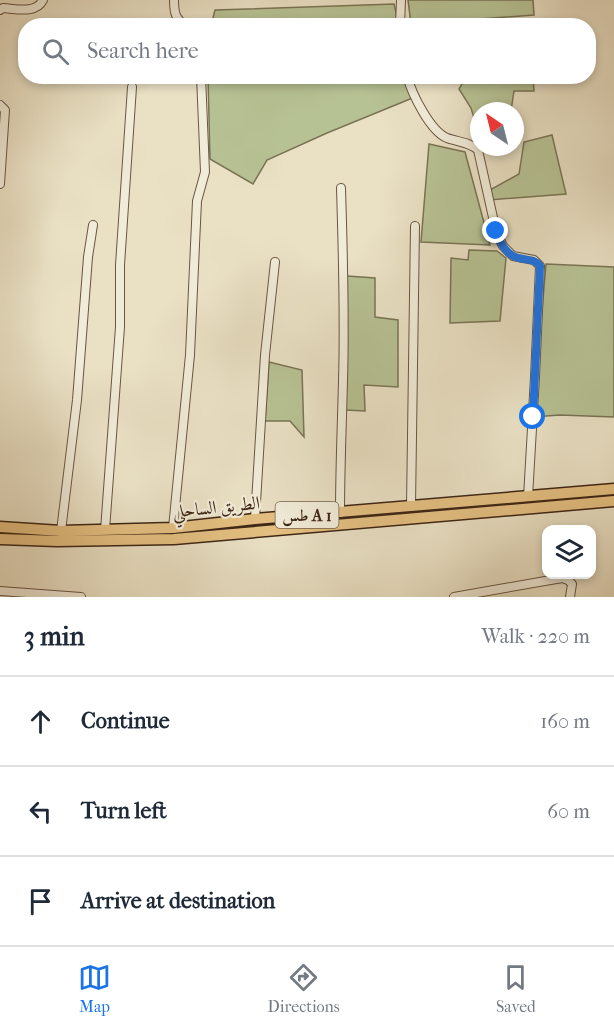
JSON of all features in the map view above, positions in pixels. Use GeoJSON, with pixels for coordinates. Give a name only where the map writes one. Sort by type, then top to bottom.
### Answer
{"type":"FeatureCollection","features":[{"type":"Feature","properties":{"kind":"highway","name":"الطريق الساحلي"},"geometry":{"type":"LineString","coordinates":[[0,527],[61,531],[173,528],[614,489]]}},
{"type":"Feature","properties":{"kind":"highway","name":"الطريق الساحلي"},"geometry":{"type":"LineString","coordinates":[[0,539],[57,541],[174,539],[614,501]]}},
{"type":"Feature","properties":{"kind":"street"},"geometry":{"type":"LineString","coordinates":[[1,6],[33,9],[40,6],[43,0]]}},
{"type":"Feature","properties":{"kind":"street"},"geometry":{"type":"LineString","coordinates":[[174,0],[174,12],[177,18]]}},
{"type":"Feature","properties":{"kind":"street"},"geometry":{"type":"LineString","coordinates":[[400,18],[401,0]]}},
{"type":"Feature","properties":{"kind":"street"},"geometry":{"type":"LineString","coordinates":[[173,528],[190,355],[197,201],[205,172],[201,84]]}},
{"type":"Feature","properties":{"kind":"street"},"geometry":{"type":"LineString","coordinates":[[409,84],[411,91],[434,128],[444,137],[473,146],[478,150],[496,231],[503,246],[513,256],[534,260],[540,266],[528,497]]}},
{"type":"Feature","properties":{"kind":"street"},"geometry":{"type":"LineString","coordinates":[[105,530],[120,327],[120,266],[132,87]]}},
{"type":"Feature","properties":{"kind":"street"},"geometry":{"type":"LineString","coordinates":[[0,105],[5,110],[0,184]]}},
{"type":"Feature","properties":{"kind":"street"},"geometry":{"type":"LineString","coordinates":[[340,513],[343,323],[341,188]]}},
{"type":"Feature","properties":{"kind":"street"},"geometry":{"type":"LineString","coordinates":[[61,531],[77,400],[88,257],[93,225]]}},
{"type":"Feature","properties":{"kind":"street"},"geometry":{"type":"LineString","coordinates":[[411,506],[414,226]]}},
{"type":"Feature","properties":{"kind":"street"},"geometry":{"type":"LineString","coordinates":[[255,519],[265,355],[275,262]]}},
{"type":"Feature","properties":{"kind":"street"},"geometry":{"type":"LineString","coordinates":[[454,597],[562,578],[572,584],[570,597]]}},
{"type":"Feature","properties":{"kind":"street"},"geometry":{"type":"LineString","coordinates":[[0,591],[12,595],[81,597]]}},
{"type":"Feature","properties":{"kind":"green space"},"geometry":{"type":"Polygon","coordinates":[[[408,0],[533,0],[534,15],[493,18],[410,18],[408,0]]]}},
{"type":"Feature","properties":{"kind":"green space"},"geometry":{"type":"Polygon","coordinates":[[[394,4],[397,18],[213,18],[215,10],[394,4]]]}},
{"type":"Feature","properties":{"kind":"green space"},"geometry":{"type":"Polygon","coordinates":[[[208,84],[412,84],[415,97],[267,160],[253,184],[210,159],[208,84]]]}},
{"type":"Feature","properties":{"kind":"green space"},"geometry":{"type":"Polygon","coordinates":[[[462,84],[534,84],[534,91],[514,91],[512,102],[470,102],[470,106],[459,89],[462,84]]]}},
{"type":"Feature","properties":{"kind":"green space"},"geometry":{"type":"Polygon","coordinates":[[[552,135],[566,194],[489,200],[490,190],[519,174],[522,156],[524,156],[524,142],[552,135]]]}},
{"type":"Feature","properties":{"kind":"green space"},"geometry":{"type":"Polygon","coordinates":[[[429,144],[465,152],[490,245],[421,242],[429,144]]]}},
{"type":"Feature","properties":{"kind":"green space"},"geometry":{"type":"Polygon","coordinates":[[[469,250],[497,251],[506,258],[500,321],[450,323],[451,258],[468,260],[469,250]]]}},
{"type":"Feature","properties":{"kind":"green space"},"geometry":{"type":"Polygon","coordinates":[[[546,264],[614,267],[614,417],[560,415],[533,417],[546,264]]]}},
{"type":"Feature","properties":{"kind":"green space"},"geometry":{"type":"Polygon","coordinates":[[[347,276],[375,278],[375,317],[398,320],[398,387],[364,385],[365,411],[346,410],[347,276]]]}},
{"type":"Feature","properties":{"kind":"green space"},"geometry":{"type":"Polygon","coordinates":[[[269,362],[302,370],[304,437],[290,421],[265,421],[269,362]]]}},
{"type":"Feature","properties":{"kind":"route"},"geometry":{"type":"LineString","coordinates":[[496,231],[503,246],[513,256],[534,260],[540,266],[533,417]]}}]}
